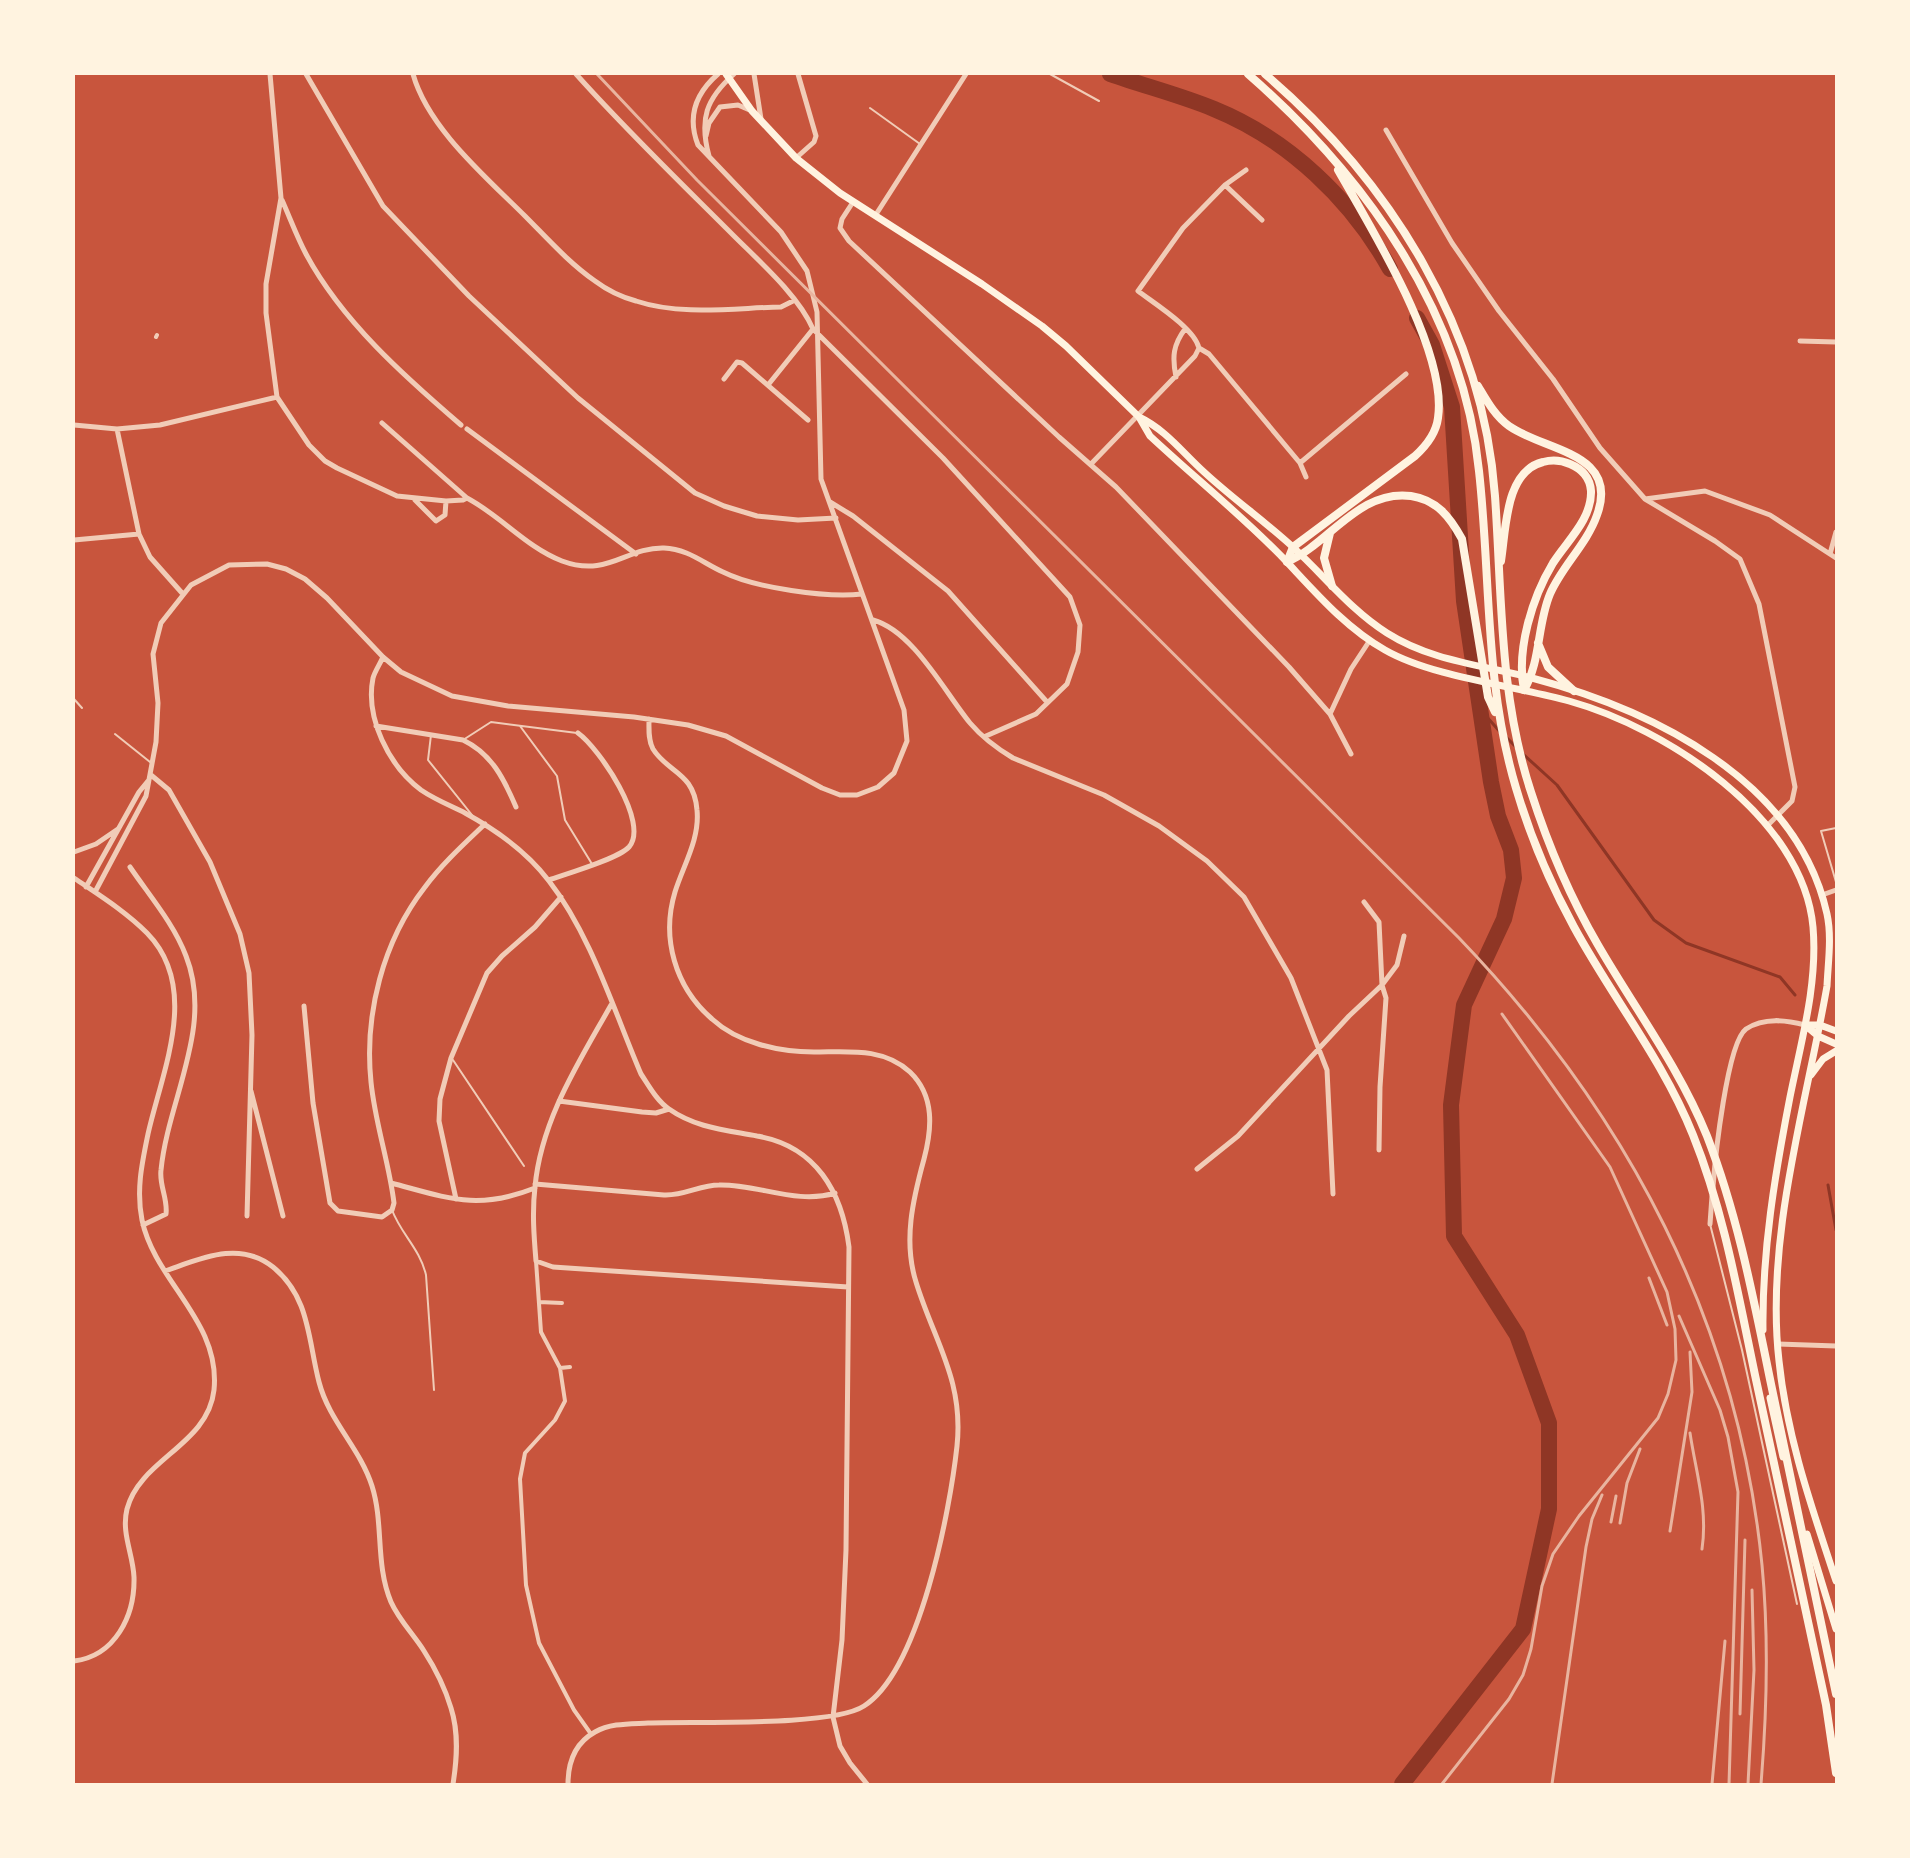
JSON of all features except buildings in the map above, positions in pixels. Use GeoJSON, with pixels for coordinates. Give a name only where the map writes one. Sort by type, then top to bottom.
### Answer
{"type":"FeatureCollection","features":[{"type":"Feature","properties":{"kind":"highway"},"geometry":{"type":"LineString","coordinates":[[1248,74],[1326,149],[1357,186],[1411,267],[1440,323],[1460,379],[1479,464],[1490,657],[1500,720],[1516,789],[1544,865],[1575,928],[1677,1099],[1698,1148],[1711,1188],[1744,1321],[1823,1694],[1836,1773]]}},
{"type":"Feature","properties":{"kind":"highway"},"geometry":{"type":"LineString","coordinates":[[1265,74],[1335,141],[1367,179],[1403,229],[1452,319],[1472,376],[1491,462],[1509,699],[1519,752],[1541,822],[1585,922],[1678,1076],[1702,1125],[1721,1175],[1755,1306],[1836,1694]]}},
{"type":"Feature","properties":{"kind":"highway"},"geometry":{"type":"LineString","coordinates":[[1287,562],[1293,547],[1423,448],[1435,430],[1438,410],[1436,383],[1421,332],[1401,283],[1326,149]]}},
{"type":"Feature","properties":{"kind":"highway"},"geometry":{"type":"LineString","coordinates":[[1472,376],[1498,415],[1509,426],[1530,437],[1568,451],[1595,472],[1601,500],[1592,527],[1564,568],[1542,614],[1531,678],[1524,690]]}},
{"type":"Feature","properties":{"kind":"highway"},"geometry":{"type":"LineString","coordinates":[[1498,576],[1516,483],[1537,463],[1562,460],[1580,469],[1587,478],[1590,499],[1583,520],[1541,586],[1527,631],[1521,676],[1524,690]]}},
{"type":"Feature","properties":{"kind":"highway"},"geometry":{"type":"LineString","coordinates":[[1287,562],[1301,556],[1359,510],[1381,498],[1393,495],[1414,497],[1434,503],[1445,513],[1462,539],[1488,697],[1500,720]]}},
{"type":"Feature","properties":{"kind":"highway"},"geometry":{"type":"LineString","coordinates":[[1330,533],[1323,558],[1332,586]]}},
{"type":"Feature","properties":{"kind":"highway"},"geometry":{"type":"LineString","coordinates":[[1538,643],[1548,667],[1574,691]]}},
{"type":"Feature","properties":{"kind":"main road"},"geometry":{"type":"LineString","coordinates":[[730,75],[752,111],[796,158],[854,202],[982,284],[1042,326],[1066,346],[1139,417],[1150,436],[1287,562],[1341,617],[1370,640],[1401,658],[1574,703],[1611,717],[1655,738],[1720,781],[1767,826],[1793,864],[1806,893],[1812,918],[1814,950],[1805,1026],[1777,1161],[1770,1213],[1762,1294],[1763,1339],[1767,1383],[1778,1440],[1836,1629]]}},
{"type":"Feature","properties":{"kind":"main road"},"geometry":{"type":"LineString","coordinates":[[1139,417],[1159,427],[1205,474],[1293,547],[1366,618],[1396,639],[1422,651],[1459,662],[1531,678],[1574,691],[1627,711],[1690,742],[1739,778],[1778,816],[1810,865],[1828,917],[1829,950],[1820,1025],[1784,1224],[1777,1296],[1778,1344],[1791,1437],[1836,1581]]}},
{"type":"Feature","properties":{"kind":"main road"},"geometry":{"type":"LineString","coordinates":[[1805,1026],[1820,1025],[1836,1031]]}},
{"type":"Feature","properties":{"kind":"main road"},"geometry":{"type":"LineString","coordinates":[[1805,1026],[1818,1036],[1836,1044]]}},
{"type":"Feature","properties":{"kind":"main road"},"geometry":{"type":"LineString","coordinates":[[1810,1077],[1823,1059],[1836,1051]]}},
{"type":"Feature","properties":{"kind":"street"},"geometry":{"type":"LineString","coordinates":[[270,74],[281,198],[266,284],[266,313],[277,397],[294,425],[325,461],[397,496],[415,500],[446,501],[467,498]]}},
{"type":"Feature","properties":{"kind":"street"},"geometry":{"type":"LineString","coordinates":[[306,74],[383,206],[469,296],[578,398],[695,493],[724,506],[757,516],[798,519],[836,518]]}},
{"type":"Feature","properties":{"kind":"street"},"geometry":{"type":"LineString","coordinates":[[413,74],[427,106],[485,176],[568,259],[610,290],[637,302],[660,307],[781,306],[793,301]]}},
{"type":"Feature","properties":{"kind":"street"},"geometry":{"type":"LineString","coordinates":[[576,74],[616,119],[768,268],[793,301],[808,316],[813,329],[943,458],[1070,597],[1080,625],[1078,652],[1067,684],[1036,714],[986,736]]}},
{"type":"Feature","properties":{"kind":"street"},"geometry":{"type":"LineString","coordinates":[[95,892],[146,796],[154,766],[158,703],[153,654],[161,623],[182,593],[204,576],[229,565],[254,562],[286,569],[305,579],[401,672],[431,688],[472,701],[688,725],[726,736],[822,788],[840,795],[857,795],[878,787],[894,773],[907,741],[904,710],[821,478],[818,312],[807,271],[782,232],[723,174],[698,145],[693,132],[693,117],[701,93],[718,74]]}},
{"type":"Feature","properties":{"kind":"street"},"geometry":{"type":"LineString","coordinates":[[754,74],[761,121]]}},
{"type":"Feature","properties":{"kind":"street"},"geometry":{"type":"LineString","coordinates":[[796,158],[814,142],[815,128],[798,74]]}},
{"type":"Feature","properties":{"kind":"street"},"geometry":{"type":"LineString","coordinates":[[875,216],[966,74]]}},
{"type":"Feature","properties":{"kind":"street"},"geometry":{"type":"LineString","coordinates":[[709,158],[703,123],[709,102],[730,75]]}},
{"type":"Feature","properties":{"kind":"street"},"geometry":{"type":"LineString","coordinates":[[705,141],[710,123],[720,107],[738,105],[752,111]]}},
{"type":"Feature","properties":{"kind":"street"},"geometry":{"type":"LineString","coordinates":[[1386,130],[1452,243],[1499,311],[1553,379],[1600,448],[1645,499],[1715,541],[1740,559],[1755,595],[1796,787],[1792,801],[1767,826]]}},
{"type":"Feature","properties":{"kind":"street"},"geometry":{"type":"LineString","coordinates":[[1091,464],[1139,417],[1199,348],[1198,341],[1138,291],[1183,228],[1225,185],[1246,170]]}},
{"type":"Feature","properties":{"kind":"street"},"geometry":{"type":"LineString","coordinates":[[1225,185],[1262,220]]}},
{"type":"Feature","properties":{"kind":"street"},"geometry":{"type":"LineString","coordinates":[[281,198],[307,255],[326,285],[357,324],[416,386],[461,425]]}},
{"type":"Feature","properties":{"kind":"street"},"geometry":{"type":"LineString","coordinates":[[854,202],[842,219],[840,228],[849,241],[1091,464],[1167,539],[1289,667],[1330,714],[1352,754]]}},
{"type":"Feature","properties":{"kind":"street"},"geometry":{"type":"LineString","coordinates":[[768,384],[813,329]]}},
{"type":"Feature","properties":{"kind":"street"},"geometry":{"type":"LineString","coordinates":[[1176,377],[1173,362],[1174,349],[1185,329]]}},
{"type":"Feature","properties":{"kind":"street"},"geometry":{"type":"LineString","coordinates":[[1800,341],[1836,342]]}},
{"type":"Feature","properties":{"kind":"street"},"geometry":{"type":"LineString","coordinates":[[1199,348],[1209,354],[1300,463],[1306,477]]}},
{"type":"Feature","properties":{"kind":"street"},"geometry":{"type":"LineString","coordinates":[[724,379],[737,362],[768,384],[808,420]]}},
{"type":"Feature","properties":{"kind":"street"},"geometry":{"type":"LineString","coordinates":[[1300,463],[1406,374]]}},
{"type":"Feature","properties":{"kind":"street"},"geometry":{"type":"LineString","coordinates":[[74,425],[117,429],[160,425],[277,397]]}},
{"type":"Feature","properties":{"kind":"street"},"geometry":{"type":"LineString","coordinates":[[382,423],[467,498],[540,550],[563,561],[602,567],[636,554],[662,548],[682,550],[722,572],[756,584],[820,593],[862,594]]}},
{"type":"Feature","properties":{"kind":"street"},"geometry":{"type":"LineString","coordinates":[[117,429],[139,534],[150,556],[182,593]]}},
{"type":"Feature","properties":{"kind":"street"},"geometry":{"type":"LineString","coordinates":[[466,429],[636,554]]}},
{"type":"Feature","properties":{"kind":"street"},"geometry":{"type":"LineString","coordinates":[[1645,499],[1705,491],[1770,514],[1836,558]]}},
{"type":"Feature","properties":{"kind":"street"},"geometry":{"type":"LineString","coordinates":[[415,500],[436,521],[445,515],[446,501]]}},
{"type":"Feature","properties":{"kind":"street"},"geometry":{"type":"LineString","coordinates":[[830,502],[853,516],[948,591],[1047,702]]}},
{"type":"Feature","properties":{"kind":"street"},"geometry":{"type":"LineString","coordinates":[[1830,554],[1836,532]]}},
{"type":"Feature","properties":{"kind":"street"},"geometry":{"type":"LineString","coordinates":[[74,540],[139,534]]}},
{"type":"Feature","properties":{"kind":"street"},"geometry":{"type":"LineString","coordinates":[[873,620],[887,624],[910,645],[972,725],[1000,750],[1013,758],[1104,795],[1159,826],[1207,861],[1244,897],[1261,922],[1291,978],[1327,1070],[1333,1194]]}},
{"type":"Feature","properties":{"kind":"street"},"geometry":{"type":"LineString","coordinates":[[1330,714],[1351,669],[1370,640]]}},
{"type":"Feature","properties":{"kind":"street"},"geometry":{"type":"LineString","coordinates":[[383,657],[372,686],[376,726],[393,759],[421,789],[485,824],[529,857],[549,880],[575,922],[641,1074],[653,1094],[669,1109],[702,1126],[779,1141],[808,1159],[823,1173],[835,1193],[845,1220],[849,1247],[846,1550],[842,1640],[833,1717],[840,1746],[867,1785]]}},
{"type":"Feature","properties":{"kind":"street"},"geometry":{"type":"LineString","coordinates":[[568,1785],[574,1754],[591,1734],[606,1727],[621,1724],[833,1717],[863,1707],[881,1691],[897,1668],[917,1618],[939,1551],[951,1496],[958,1441],[954,1384],[942,1345],[915,1281],[910,1237],[911,1214],[929,1138],[928,1106],[913,1075],[888,1057],[864,1052],[811,1052],[776,1048],[754,1042],[732,1033],[712,1020],[689,995],[670,949],[668,922],[674,894],[698,825],[697,805],[686,780],[655,752],[649,734],[649,719]]}},
{"type":"Feature","properties":{"kind":"street"},"geometry":{"type":"LineString","coordinates":[[376,726],[463,740],[483,751],[506,785],[516,807]]}},
{"type":"Feature","properties":{"kind":"street"},"geometry":{"type":"LineString","coordinates":[[549,880],[622,852],[630,846],[635,837],[635,824],[623,796],[587,739],[578,733]]}},
{"type":"Feature","properties":{"kind":"street"},"geometry":{"type":"LineString","coordinates":[[86,887],[139,792],[150,778]]}},
{"type":"Feature","properties":{"kind":"street"},"geometry":{"type":"LineString","coordinates":[[150,778],[169,790],[210,862],[240,934],[249,973],[251,1007],[247,1216]]}},
{"type":"Feature","properties":{"kind":"street"},"geometry":{"type":"LineString","coordinates":[[304,1006],[313,1104],[330,1203],[338,1211],[382,1217],[392,1210],[394,1203],[374,1104],[370,1066],[371,1030],[380,980],[388,952],[412,905],[442,867],[485,824]]}},
{"type":"Feature","properties":{"kind":"street"},"geometry":{"type":"LineString","coordinates":[[74,852],[96,844],[119,828]]}},
{"type":"Feature","properties":{"kind":"street"},"geometry":{"type":"LineString","coordinates":[[130,867],[185,953],[193,976],[196,999],[192,1038],[160,1171],[166,1214],[143,1225]]}},
{"type":"Feature","properties":{"kind":"street"},"geometry":{"type":"LineString","coordinates":[[74,878],[123,911],[149,935],[161,951],[168,969],[175,996],[172,1040],[139,1178],[139,1196],[143,1225],[165,1271],[200,1322],[209,1344],[214,1389],[209,1411],[197,1429],[134,1490],[126,1510],[125,1530],[134,1575],[133,1601],[126,1622],[103,1651],[74,1661]]}},
{"type":"Feature","properties":{"kind":"street"},"geometry":{"type":"LineString","coordinates":[[1822,895],[1836,891]]}},
{"type":"Feature","properties":{"kind":"street"},"geometry":{"type":"LineString","coordinates":[[456,1199],[439,1120],[440,1099],[451,1058],[487,973],[501,956],[535,927],[561,897]]}},
{"type":"Feature","properties":{"kind":"street"},"geometry":{"type":"LineString","coordinates":[[1364,902],[1378,922],[1382,985],[1386,998],[1380,1087],[1379,1150]]}},
{"type":"Feature","properties":{"kind":"street"},"geometry":{"type":"LineString","coordinates":[[1197,1169],[1238,1136],[1382,985],[1397,964],[1404,936]]}},
{"type":"Feature","properties":{"kind":"street"},"geometry":{"type":"LineString","coordinates":[[591,1734],[574,1710],[538,1642],[525,1585],[520,1479],[525,1453],[555,1420],[565,1401],[560,1368],[542,1336],[536,1261],[535,1186],[541,1154],[559,1101],[611,1005]]}},
{"type":"Feature","properties":{"kind":"street"},"geometry":{"type":"LineString","coordinates":[[1710,1224],[1714,1170],[1731,1064],[1737,1042],[1746,1029],[1760,1023],[1790,1021],[1805,1026]]}},
{"type":"Feature","properties":{"kind":"street"},"geometry":{"type":"LineString","coordinates":[[249,1083],[283,1216]]}},
{"type":"Feature","properties":{"kind":"street"},"geometry":{"type":"LineString","coordinates":[[559,1101],[642,1113],[656,1113],[669,1109]]}},
{"type":"Feature","properties":{"kind":"street"},"geometry":{"type":"LineString","coordinates":[[391,1183],[480,1203],[502,1200],[535,1186],[678,1196],[717,1185],[810,1198],[835,1193]]}},
{"type":"Feature","properties":{"kind":"street"},"geometry":{"type":"LineString","coordinates":[[165,1271],[226,1252],[247,1254],[273,1267],[293,1290],[302,1305],[309,1324],[325,1404],[364,1467],[373,1488],[380,1568],[392,1605],[438,1676],[452,1710],[458,1752],[453,1785]]}},
{"type":"Feature","properties":{"kind":"street"},"geometry":{"type":"LineString","coordinates":[[536,1261],[554,1267],[848,1287]]}},
{"type":"Feature","properties":{"kind":"street"},"geometry":{"type":"LineString","coordinates":[[539,1302],[562,1303]]}},
{"type":"Feature","properties":{"kind":"street"},"geometry":{"type":"LineString","coordinates":[[1778,1344],[1836,1346]]}},
{"type":"Feature","properties":{"kind":"street"},"geometry":{"type":"LineString","coordinates":[[560,1368],[570,1367]]}},
{"type":"Feature","properties":{"kind":"lane"},"geometry":{"type":"LineString","coordinates":[[1050,74],[1098,101]]}},
{"type":"Feature","properties":{"kind":"lane"},"geometry":{"type":"LineString","coordinates":[[870,108],[920,144]]}},
{"type":"Feature","properties":{"kind":"lane"},"geometry":{"type":"LineString","coordinates":[[74,699],[82,708]]}},
{"type":"Feature","properties":{"kind":"lane"},"geometry":{"type":"LineString","coordinates":[[463,740],[492,722],[578,733]]}},
{"type":"Feature","properties":{"kind":"lane"},"geometry":{"type":"LineString","coordinates":[[520,726],[557,776],[565,820],[592,864]]}},
{"type":"Feature","properties":{"kind":"lane"},"geometry":{"type":"LineString","coordinates":[[115,734],[154,766]]}},
{"type":"Feature","properties":{"kind":"lane"},"geometry":{"type":"LineString","coordinates":[[431,734],[428,760],[473,818]]}},
{"type":"Feature","properties":{"kind":"lane"},"geometry":{"type":"LineString","coordinates":[[1836,828],[1821,831],[1836,882]]}},
{"type":"Feature","properties":{"kind":"lane"},"geometry":{"type":"LineString","coordinates":[[451,1058],[524,1166]]}},
{"type":"Feature","properties":{"kind":"lane"},"geometry":{"type":"LineString","coordinates":[[392,1210],[398,1228],[422,1258],[424,1266],[434,1390]]}},
{"type":"Feature","properties":{"kind":"lane"},"geometry":{"type":"LineString","coordinates":[[1710,1224],[1742,1350],[1797,1604]]}},
{"type":"Feature","properties":{"kind":"waterway"},"geometry":{"type":"LineString","coordinates":[[1110,74],[1214,109],[1267,137],[1316,174],[1337,196],[1357,219],[1390,269]]}},
{"type":"Feature","properties":{"kind":"waterway"},"geometry":{"type":"LineString","coordinates":[[1402,1784],[1523,1629],[1549,1509],[1549,1423],[1517,1335],[1454,1236],[1451,1105],[1464,1005],[1504,919],[1514,878],[1511,850],[1498,816],[1491,782],[1464,601],[1452,407],[1432,345],[1417,318]]}},
{"type":"Feature","properties":{"kind":"waterway"},"geometry":{"type":"LineString","coordinates":[[1479,708],[1501,733]]}},
{"type":"Feature","properties":{"kind":"waterway"},"geometry":{"type":"LineString","coordinates":[[1506,737],[1516,747]]}},
{"type":"Feature","properties":{"kind":"waterway"},"geometry":{"type":"LineString","coordinates":[[1523,754],[1557,785],[1654,920],[1686,943],[1780,977],[1795,995]]}},
{"type":"Feature","properties":{"kind":"waterway"},"geometry":{"type":"LineString","coordinates":[[1828,1185],[1836,1230]]}},
{"type":"Feature","properties":{"kind":"railway"},"geometry":{"type":"LineString","coordinates":[[597,74],[697,180],[1459,938],[1519,1005],[1574,1076],[1622,1149],[1664,1226],[1700,1306],[1728,1389],[1749,1475],[1762,1565],[1766,1620],[1766,1674],[1761,1784]]}},
{"type":"Feature","properties":{"kind":"railway"},"geometry":{"type":"LineString","coordinates":[[1442,1784],[1509,1699],[1523,1675],[1531,1649],[1542,1586],[1553,1554],[1579,1516],[1658,1418],[1668,1394],[1676,1360],[1675,1329],[1667,1292],[1610,1167],[1502,1014]]}},
{"type":"Feature","properties":{"kind":"railway"},"geometry":{"type":"LineString","coordinates":[[1649,1278],[1667,1325]]}},
{"type":"Feature","properties":{"kind":"railway"},"geometry":{"type":"LineString","coordinates":[[1679,1316],[1720,1410],[1728,1437],[1738,1492],[1729,1784]]}},
{"type":"Feature","properties":{"kind":"railway"},"geometry":{"type":"LineString","coordinates":[[1670,1531],[1692,1392],[1690,1352]]}},
{"type":"Feature","properties":{"kind":"railway"},"geometry":{"type":"LineString","coordinates":[[1690,1433],[1704,1520],[1702,1549]]}},
{"type":"Feature","properties":{"kind":"railway"},"geometry":{"type":"LineString","coordinates":[[1620,1523],[1627,1483],[1640,1449]]}},
{"type":"Feature","properties":{"kind":"railway"},"geometry":{"type":"LineString","coordinates":[[1552,1784],[1586,1547],[1592,1519],[1602,1495]]}},
{"type":"Feature","properties":{"kind":"railway"},"geometry":{"type":"LineString","coordinates":[[1611,1522],[1616,1496]]}},
{"type":"Feature","properties":{"kind":"railway"},"geometry":{"type":"LineString","coordinates":[[1740,1714],[1745,1540]]}},
{"type":"Feature","properties":{"kind":"railway"},"geometry":{"type":"LineString","coordinates":[[1748,1784],[1754,1670],[1752,1590]]}},
{"type":"Feature","properties":{"kind":"railway"},"geometry":{"type":"LineString","coordinates":[[1712,1784],[1725,1641]]}}]}
